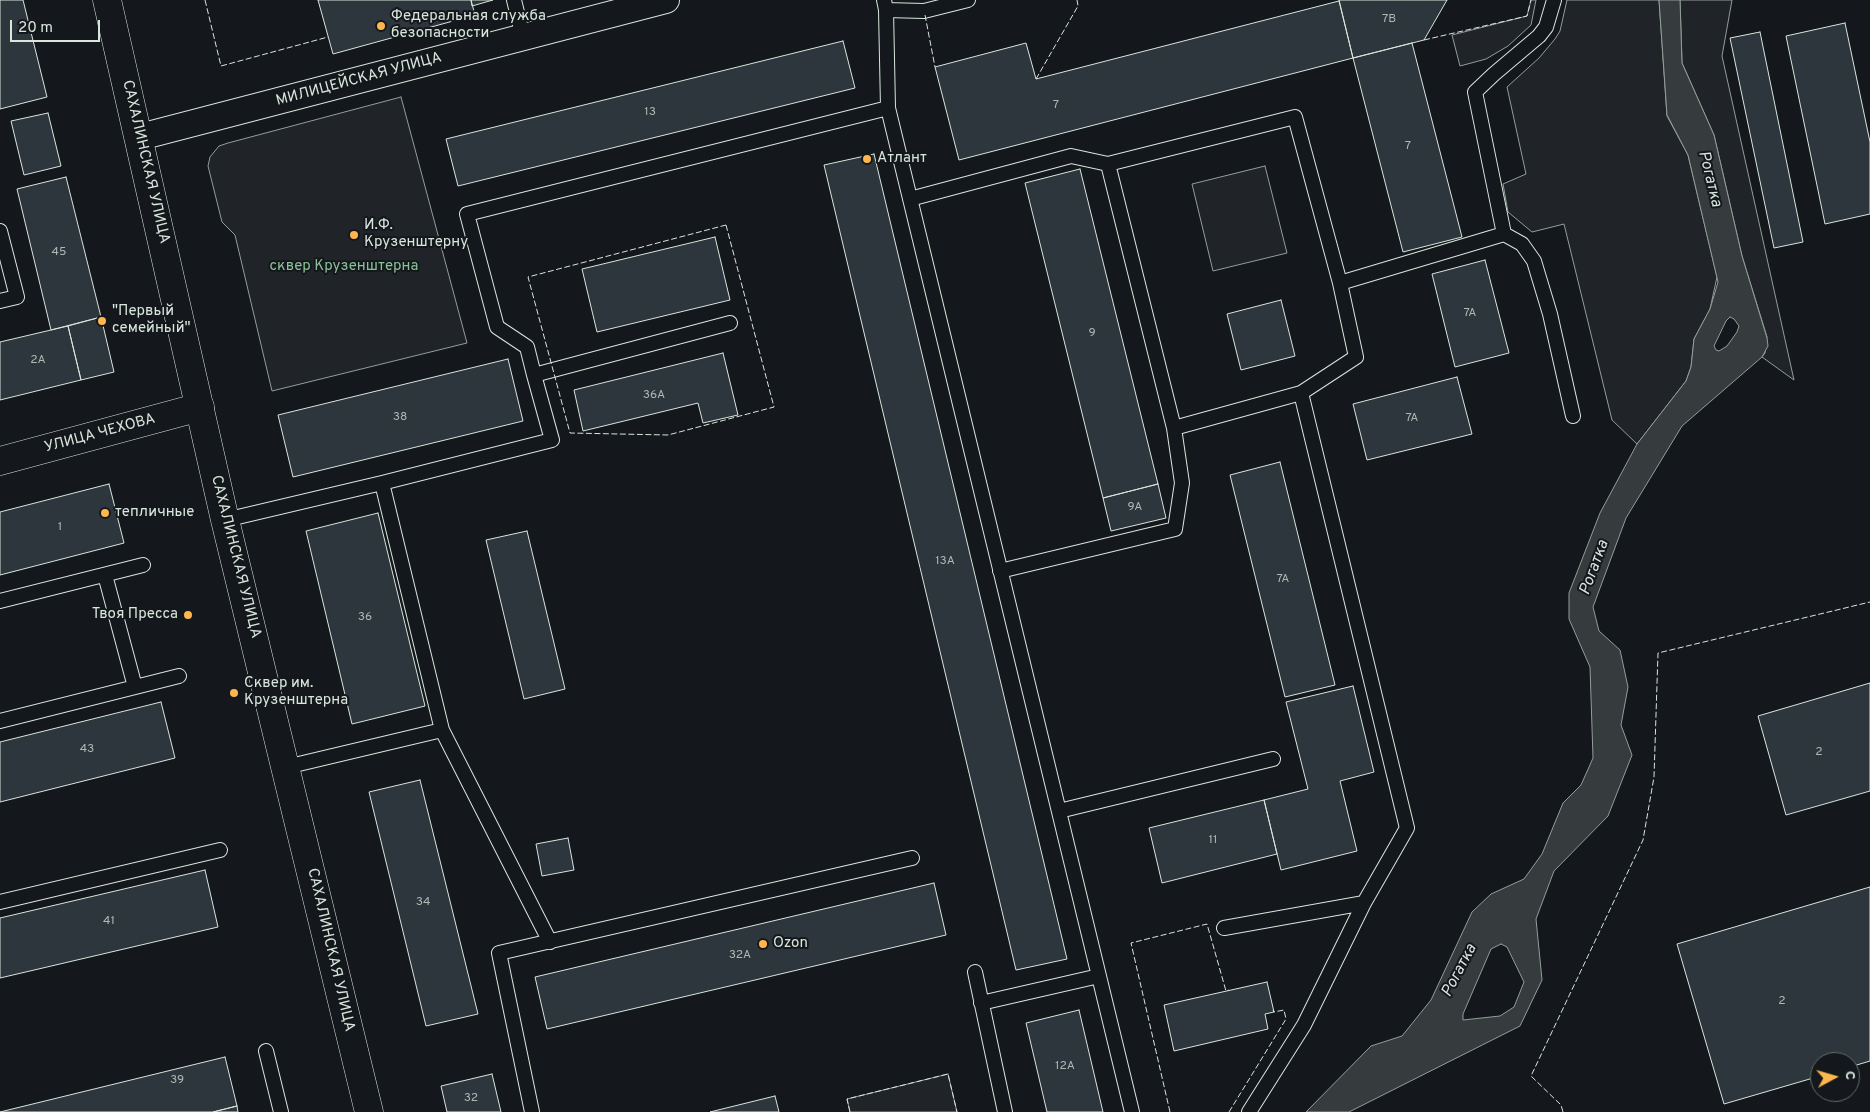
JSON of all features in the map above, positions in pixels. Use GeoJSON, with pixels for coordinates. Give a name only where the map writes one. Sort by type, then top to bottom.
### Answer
{"type":"FeatureCollection","features":[{"type":"Feature","properties":{"kind":"main road","name":"САХАЛИНСКАЯ УЛИЦА"},"geometry":{"type":"LineString","coordinates":[[107,0],[140,137],[226,520],[369,1112]]}},
{"type":"Feature","properties":{"kind":"main road","name":"УЛИЦА ЧЕХОВА"},"geometry":{"type":"LineString","coordinates":[[0,461],[200,407]]}},
{"type":"Feature","properties":{"kind":"street","name":"МИЛИЦЕЙСКАЯ УЛИЦА"},"geometry":{"type":"LineString","coordinates":[[140,137],[666,0]]}},
{"type":"Feature","properties":{"kind":"lane"},"geometry":{"type":"LineString","coordinates":[[514,0],[522,38]]}},
{"type":"Feature","properties":{"kind":"lane"},"geometry":{"type":"LineString","coordinates":[[968,0],[924,11],[885,5],[888,108],[1132,1112]]}},
{"type":"Feature","properties":{"kind":"lane"},"geometry":{"type":"LineString","coordinates":[[1504,234],[1475,92],[1539,36],[1546,27],[1554,0]]}},
{"type":"Feature","properties":{"kind":"lane"},"geometry":{"type":"LineString","coordinates":[[226,520],[552,440],[526,347],[497,326],[467,214],[888,108]]}},
{"type":"Feature","properties":{"kind":"lane"},"geometry":{"type":"LineString","coordinates":[[910,200],[1071,156],[1108,164],[1295,117],[1340,283],[1356,358],[1301,393],[1174,428]]}},
{"type":"Feature","properties":{"kind":"lane"},"geometry":{"type":"LineString","coordinates":[[1000,571],[1174,529],[1182,483],[1174,428],[1108,164]]}},
{"type":"Feature","properties":{"kind":"lane"},"geometry":{"type":"LineString","coordinates":[[0,231],[17,297],[0,301]]}},
{"type":"Feature","properties":{"kind":"lane"},"geometry":{"type":"LineString","coordinates":[[1340,283],[1504,234],[1522,244],[1534,261],[1550,314],[1573,416]]}},
{"type":"Feature","properties":{"kind":"lane"},"geometry":{"type":"LineString","coordinates":[[534,375],[730,323]]}},
{"type":"Feature","properties":{"kind":"lane"},"geometry":{"type":"LineString","coordinates":[[1249,1112],[1304,1025],[1364,903],[1407,828],[1301,393]]}},
{"type":"Feature","properties":{"kind":"lane"},"geometry":{"type":"LineString","coordinates":[[382,483],[442,730],[550,942]]}},
{"type":"Feature","properties":{"kind":"lane"},"geometry":{"type":"LineString","coordinates":[[0,602],[143,565]]}},
{"type":"Feature","properties":{"kind":"lane"},"geometry":{"type":"LineString","coordinates":[[105,575],[134,687]]}},
{"type":"Feature","properties":{"kind":"lane"},"geometry":{"type":"LineString","coordinates":[[0,721],[179,676]]}},
{"type":"Feature","properties":{"kind":"lane"},"geometry":{"type":"LineString","coordinates":[[286,767],[442,730]]}},
{"type":"Feature","properties":{"kind":"lane"},"geometry":{"type":"LineString","coordinates":[[1059,811],[1273,759]]}},
{"type":"Feature","properties":{"kind":"lane"},"geometry":{"type":"LineString","coordinates":[[0,902],[220,850]]}},
{"type":"Feature","properties":{"kind":"lane"},"geometry":{"type":"LineString","coordinates":[[532,1112],[499,954],[912,858]]}},
{"type":"Feature","properties":{"kind":"lane"},"geometry":{"type":"LineString","coordinates":[[1224,928],[1364,903]]}},
{"type":"Feature","properties":{"kind":"lane"},"geometry":{"type":"LineString","coordinates":[[974,972],[1005,1112]]}},
{"type":"Feature","properties":{"kind":"lane"},"geometry":{"type":"LineString","coordinates":[[981,1004],[1099,976]]}},
{"type":"Feature","properties":{"kind":"lane"},"geometry":{"type":"LineString","coordinates":[[266,1050],[281,1112]]}},
{"type":"Feature","properties":{"kind":"green space"},"geometry":{"type":"Polygon","coordinates":[[[1531,0],[1536,0],[1531,25],[1508,46],[1486,59],[1460,66],[1452,35],[1527,16],[1531,0]]]}},
{"type":"Feature","properties":{"kind":"green space"},"geometry":{"type":"Polygon","coordinates":[[[1567,0],[1659,0],[1667,116],[1688,155],[1717,277],[1710,309],[1694,339],[1691,367],[1686,381],[1637,444],[1612,420],[1564,224],[1532,232],[1508,212],[1503,184],[1526,174],[1507,87],[1539,58],[1555,39],[1560,31],[1567,0]]]}},
{"type":"Feature","properties":{"kind":"green space"},"geometry":{"type":"Polygon","coordinates":[[[1680,0],[1732,0],[1722,56],[1794,380],[1762,357],[1765,353],[1767,337],[1742,256],[1714,135],[1682,63],[1680,0]]]}},
{"type":"Feature","properties":{"kind":"green space","name":"сквер Крузенштерна"},"geometry":{"type":"Polygon","coordinates":[[[401,97],[467,343],[272,391],[235,235],[222,222],[208,166],[210,157],[219,146],[228,143],[401,97]]]}},
{"type":"Feature","properties":{"kind":"green space"},"geometry":{"type":"Polygon","coordinates":[[[1265,166],[1287,253],[1213,271],[1192,184],[1265,166]]]}},
{"type":"Feature","properties":{"kind":"green space"},"geometry":{"type":"Polygon","coordinates":[[[948,1074],[957,1112],[850,1112],[847,1099],[948,1074]]]}},
{"type":"Feature","properties":{"kind":"water","name":"Рогатка"},"geometry":{"type":"Polygon","coordinates":[[[1659,0],[1680,0],[1682,63],[1714,135],[1742,256],[1768,346],[1762,357],[1682,426],[1626,518],[1593,607],[1599,631],[1620,650],[1628,687],[1621,725],[1632,755],[1608,816],[1554,871],[1536,919],[1542,980],[1520,1026],[1349,1112],[1306,1112],[1371,1046],[1402,1036],[1431,1000],[1472,912],[1491,894],[1524,879],[1542,854],[1563,803],[1581,785],[1593,758],[1590,667],[1569,619],[1569,593],[1600,513],[1637,444],[1686,381],[1691,367],[1694,339],[1710,309],[1718,282],[1688,155],[1667,115],[1659,0]],[[1730,317],[1726,321],[1714,346],[1716,350],[1719,351],[1727,346],[1737,332],[1739,326],[1730,317]],[[1501,944],[1491,949],[1463,1014],[1463,1020],[1500,1016],[1514,1007],[1524,982],[1507,947],[1501,944]]]}},
{"type":"Feature","properties":{"kind":"building"},"geometry":{"type":"Polygon","coordinates":[[[0,0],[23,0],[47,97],[0,109],[0,0]]]}},
{"type":"Feature","properties":{"kind":"building","name":"Федеральная служба безопасности"},"geometry":{"type":"Polygon","coordinates":[[[318,0],[471,0],[475,15],[333,54],[318,0]]]}},
{"type":"Feature","properties":{"kind":"building"},"geometry":{"type":"Polygon","coordinates":[[[471,0],[493,0],[472,6],[471,0]]]}},
{"type":"Feature","properties":{"kind":"building"},"geometry":{"type":"Polygon","coordinates":[[[1339,0],[1447,0],[1424,40],[1353,58],[1339,0]]]}},
{"type":"Feature","properties":{"kind":"building"},"geometry":{"type":"Polygon","coordinates":[[[1339,1],[1353,58],[959,160],[935,67],[1026,43],[1036,79],[1339,1]]]}},
{"type":"Feature","properties":{"kind":"building"},"geometry":{"type":"Polygon","coordinates":[[[1845,23],[1870,142],[1870,214],[1825,224],[1786,36],[1845,23]]]}},
{"type":"Feature","properties":{"kind":"building"},"geometry":{"type":"Polygon","coordinates":[[[1760,32],[1803,242],[1774,248],[1730,38],[1760,32]]]}},
{"type":"Feature","properties":{"kind":"building"},"geometry":{"type":"Polygon","coordinates":[[[843,41],[855,88],[458,186],[446,139],[843,41]]]}},
{"type":"Feature","properties":{"kind":"building"},"geometry":{"type":"Polygon","coordinates":[[[1412,43],[1462,237],[1403,252],[1353,58],[1412,43]]]}},
{"type":"Feature","properties":{"kind":"building"},"geometry":{"type":"Polygon","coordinates":[[[48,113],[61,166],[24,175],[11,121],[48,113]]]}},
{"type":"Feature","properties":{"kind":"building"},"geometry":{"type":"Polygon","coordinates":[[[874,154],[1067,959],[1016,970],[824,165],[874,154]]]}},
{"type":"Feature","properties":{"kind":"building"},"geometry":{"type":"Polygon","coordinates":[[[1080,169],[1158,484],[1103,498],[1025,183],[1080,169]]]}},
{"type":"Feature","properties":{"kind":"building"},"geometry":{"type":"Polygon","coordinates":[[[66,177],[101,317],[51,330],[17,189],[66,177]]]}},
{"type":"Feature","properties":{"kind":"building"},"geometry":{"type":"Polygon","coordinates":[[[715,237],[730,300],[597,332],[582,269],[715,237]]]}},
{"type":"Feature","properties":{"kind":"building"},"geometry":{"type":"Polygon","coordinates":[[[1485,260],[1509,353],[1455,367],[1432,274],[1485,260]]]}},
{"type":"Feature","properties":{"kind":"building"},"geometry":{"type":"Polygon","coordinates":[[[1281,300],[1295,356],[1241,370],[1227,314],[1281,300]]]}},
{"type":"Feature","properties":{"kind":"building"},"geometry":{"type":"Polygon","coordinates":[[[101,317],[114,372],[81,380],[68,326],[101,317]]]}},
{"type":"Feature","properties":{"kind":"building"},"geometry":{"type":"Polygon","coordinates":[[[68,326],[81,380],[0,400],[0,342],[68,326]]]}},
{"type":"Feature","properties":{"kind":"building"},"geometry":{"type":"Polygon","coordinates":[[[723,353],[738,415],[703,423],[698,403],[583,431],[574,390],[723,353]]]}},
{"type":"Feature","properties":{"kind":"building"},"geometry":{"type":"Polygon","coordinates":[[[508,359],[523,421],[293,477],[278,415],[508,359]]]}},
{"type":"Feature","properties":{"kind":"building"},"geometry":{"type":"Polygon","coordinates":[[[1457,377],[1472,434],[1367,460],[1353,404],[1457,377]]]}},
{"type":"Feature","properties":{"kind":"building"},"geometry":{"type":"Polygon","coordinates":[[[1280,462],[1335,685],[1285,697],[1230,475],[1280,462]]]}},
{"type":"Feature","properties":{"kind":"building"},"geometry":{"type":"Polygon","coordinates":[[[109,484],[124,543],[0,575],[0,512],[109,484]]]}},
{"type":"Feature","properties":{"kind":"building"},"geometry":{"type":"Polygon","coordinates":[[[1158,484],[1166,518],[1111,531],[1103,498],[1158,484]]]}},
{"type":"Feature","properties":{"kind":"building"},"geometry":{"type":"Polygon","coordinates":[[[378,513],[425,706],[352,724],[306,531],[378,513]]]}},
{"type":"Feature","properties":{"kind":"building"},"geometry":{"type":"Polygon","coordinates":[[[527,531],[565,689],[524,699],[486,540],[527,531]]]}},
{"type":"Feature","properties":{"kind":"building"},"geometry":{"type":"Polygon","coordinates":[[[1870,683],[1870,791],[1786,815],[1758,716],[1870,683]]]}},
{"type":"Feature","properties":{"kind":"building"},"geometry":{"type":"Polygon","coordinates":[[[1353,686],[1374,772],[1340,781],[1357,851],[1281,870],[1264,800],[1308,789],[1286,702],[1353,686]]]}},
{"type":"Feature","properties":{"kind":"building"},"geometry":{"type":"Polygon","coordinates":[[[161,702],[175,758],[0,802],[0,742],[161,702]]]}},
{"type":"Feature","properties":{"kind":"building"},"geometry":{"type":"Polygon","coordinates":[[[420,780],[478,1014],[426,1026],[369,792],[420,780]]]}},
{"type":"Feature","properties":{"kind":"building"},"geometry":{"type":"Polygon","coordinates":[[[1264,800],[1277,854],[1162,883],[1149,828],[1264,800]]]}},
{"type":"Feature","properties":{"kind":"building"},"geometry":{"type":"Polygon","coordinates":[[[568,838],[574,870],[542,876],[536,844],[568,838]]]}},
{"type":"Feature","properties":{"kind":"building"},"geometry":{"type":"Polygon","coordinates":[[[205,870],[218,927],[0,978],[0,918],[205,870]]]}},
{"type":"Feature","properties":{"kind":"building"},"geometry":{"type":"Polygon","coordinates":[[[934,883],[946,935],[547,1029],[535,977],[934,883]]]}},
{"type":"Feature","properties":{"kind":"building"},"geometry":{"type":"Polygon","coordinates":[[[1870,887],[1870,1061],[1860,1064],[1860,1052],[1810,1052],[1810,1079],[1724,1104],[1677,944],[1870,887]]]}},
{"type":"Feature","properties":{"kind":"building"},"geometry":{"type":"Polygon","coordinates":[[[1267,982],[1274,1012],[1265,1014],[1268,1029],[1174,1051],[1164,1005],[1267,982]]]}},
{"type":"Feature","properties":{"kind":"building"},"geometry":{"type":"Polygon","coordinates":[[[1079,1010],[1103,1112],[1047,1112],[1026,1023],[1079,1010]]]}},
{"type":"Feature","properties":{"kind":"building"},"geometry":{"type":"Polygon","coordinates":[[[225,1057],[237,1106],[213,1112],[0,1112],[225,1057]]]}},
{"type":"Feature","properties":{"kind":"building"},"geometry":{"type":"Polygon","coordinates":[[[492,1074],[501,1112],[447,1112],[441,1086],[492,1074]]]}},
{"type":"Feature","properties":{"kind":"building"},"geometry":{"type":"Polygon","coordinates":[[[775,1096],[779,1112],[710,1112],[775,1096]]]}},
{"type":"Feature","properties":{"kind":"building"},"geometry":{"type":"Polygon","coordinates":[[[237,1106],[238,1112],[213,1112],[237,1106]]]}},
{"type":"Feature","properties":{"kind":"fence"},"geometry":{"type":"LineString","coordinates":[[205,0],[221,66],[328,37]]}},
{"type":"Feature","properties":{"kind":"fence"},"geometry":{"type":"LineString","coordinates":[[1036,79],[1078,6],[1077,0]]}},
{"type":"Feature","properties":{"kind":"fence"},"geometry":{"type":"LineString","coordinates":[[1424,40],[1527,16],[1531,0]]}},
{"type":"Feature","properties":{"kind":"fence"},"geometry":{"type":"LineString","coordinates":[[925,15],[935,67]]}},
{"type":"Feature","properties":{"kind":"fence"},"geometry":{"type":"LineString","coordinates":[[726,225],[774,407],[668,435],[570,433],[528,277],[726,225]]}},
{"type":"Feature","properties":{"kind":"fence"},"geometry":{"type":"LineString","coordinates":[[1563,1112],[1561,1105],[1531,1076],[1643,840],[1654,777],[1658,653],[1870,602]]}},
{"type":"Feature","properties":{"kind":"fence"},"geometry":{"type":"LineString","coordinates":[[1170,1112],[1131,943],[1207,924],[1226,991],[1229,990]]}},
{"type":"Feature","properties":{"kind":"fence"},"geometry":{"type":"LineString","coordinates":[[1229,1112],[1286,1019],[1284,1010],[1274,1012],[1273,1010]]}},
{"type":"Feature","properties":{"kind":"fence"},"geometry":{"type":"LineString","coordinates":[[850,1112],[847,1099],[948,1074],[957,1112]]}},
{"type":"Feature","properties":{"kind":"place","name":"Федеральная служба безопасности"},"geometry":{"type":"Point","coordinates":[381,26]}},
{"type":"Feature","properties":{"kind":"place","name":"Атлант"},"geometry":{"type":"Point","coordinates":[867,159]}},
{"type":"Feature","properties":{"kind":"place","name":"И.Ф. Крузенштерну"},"geometry":{"type":"Point","coordinates":[354,235]}},
{"type":"Feature","properties":{"kind":"place","name":"\"Первый семейный\""},"geometry":{"type":"Point","coordinates":[102,321]}},
{"type":"Feature","properties":{"kind":"place","name":"тепличные"},"geometry":{"type":"Point","coordinates":[105,513]}},
{"type":"Feature","properties":{"kind":"place","name":"Твоя Пресса"},"geometry":{"type":"Point","coordinates":[188,615]}},
{"type":"Feature","properties":{"kind":"place","name":"Сквер им. Крузенштерна"},"geometry":{"type":"Point","coordinates":[234,693]}},
{"type":"Feature","properties":{"kind":"place","name":"Ozon"},"geometry":{"type":"Point","coordinates":[763,944]}}]}
